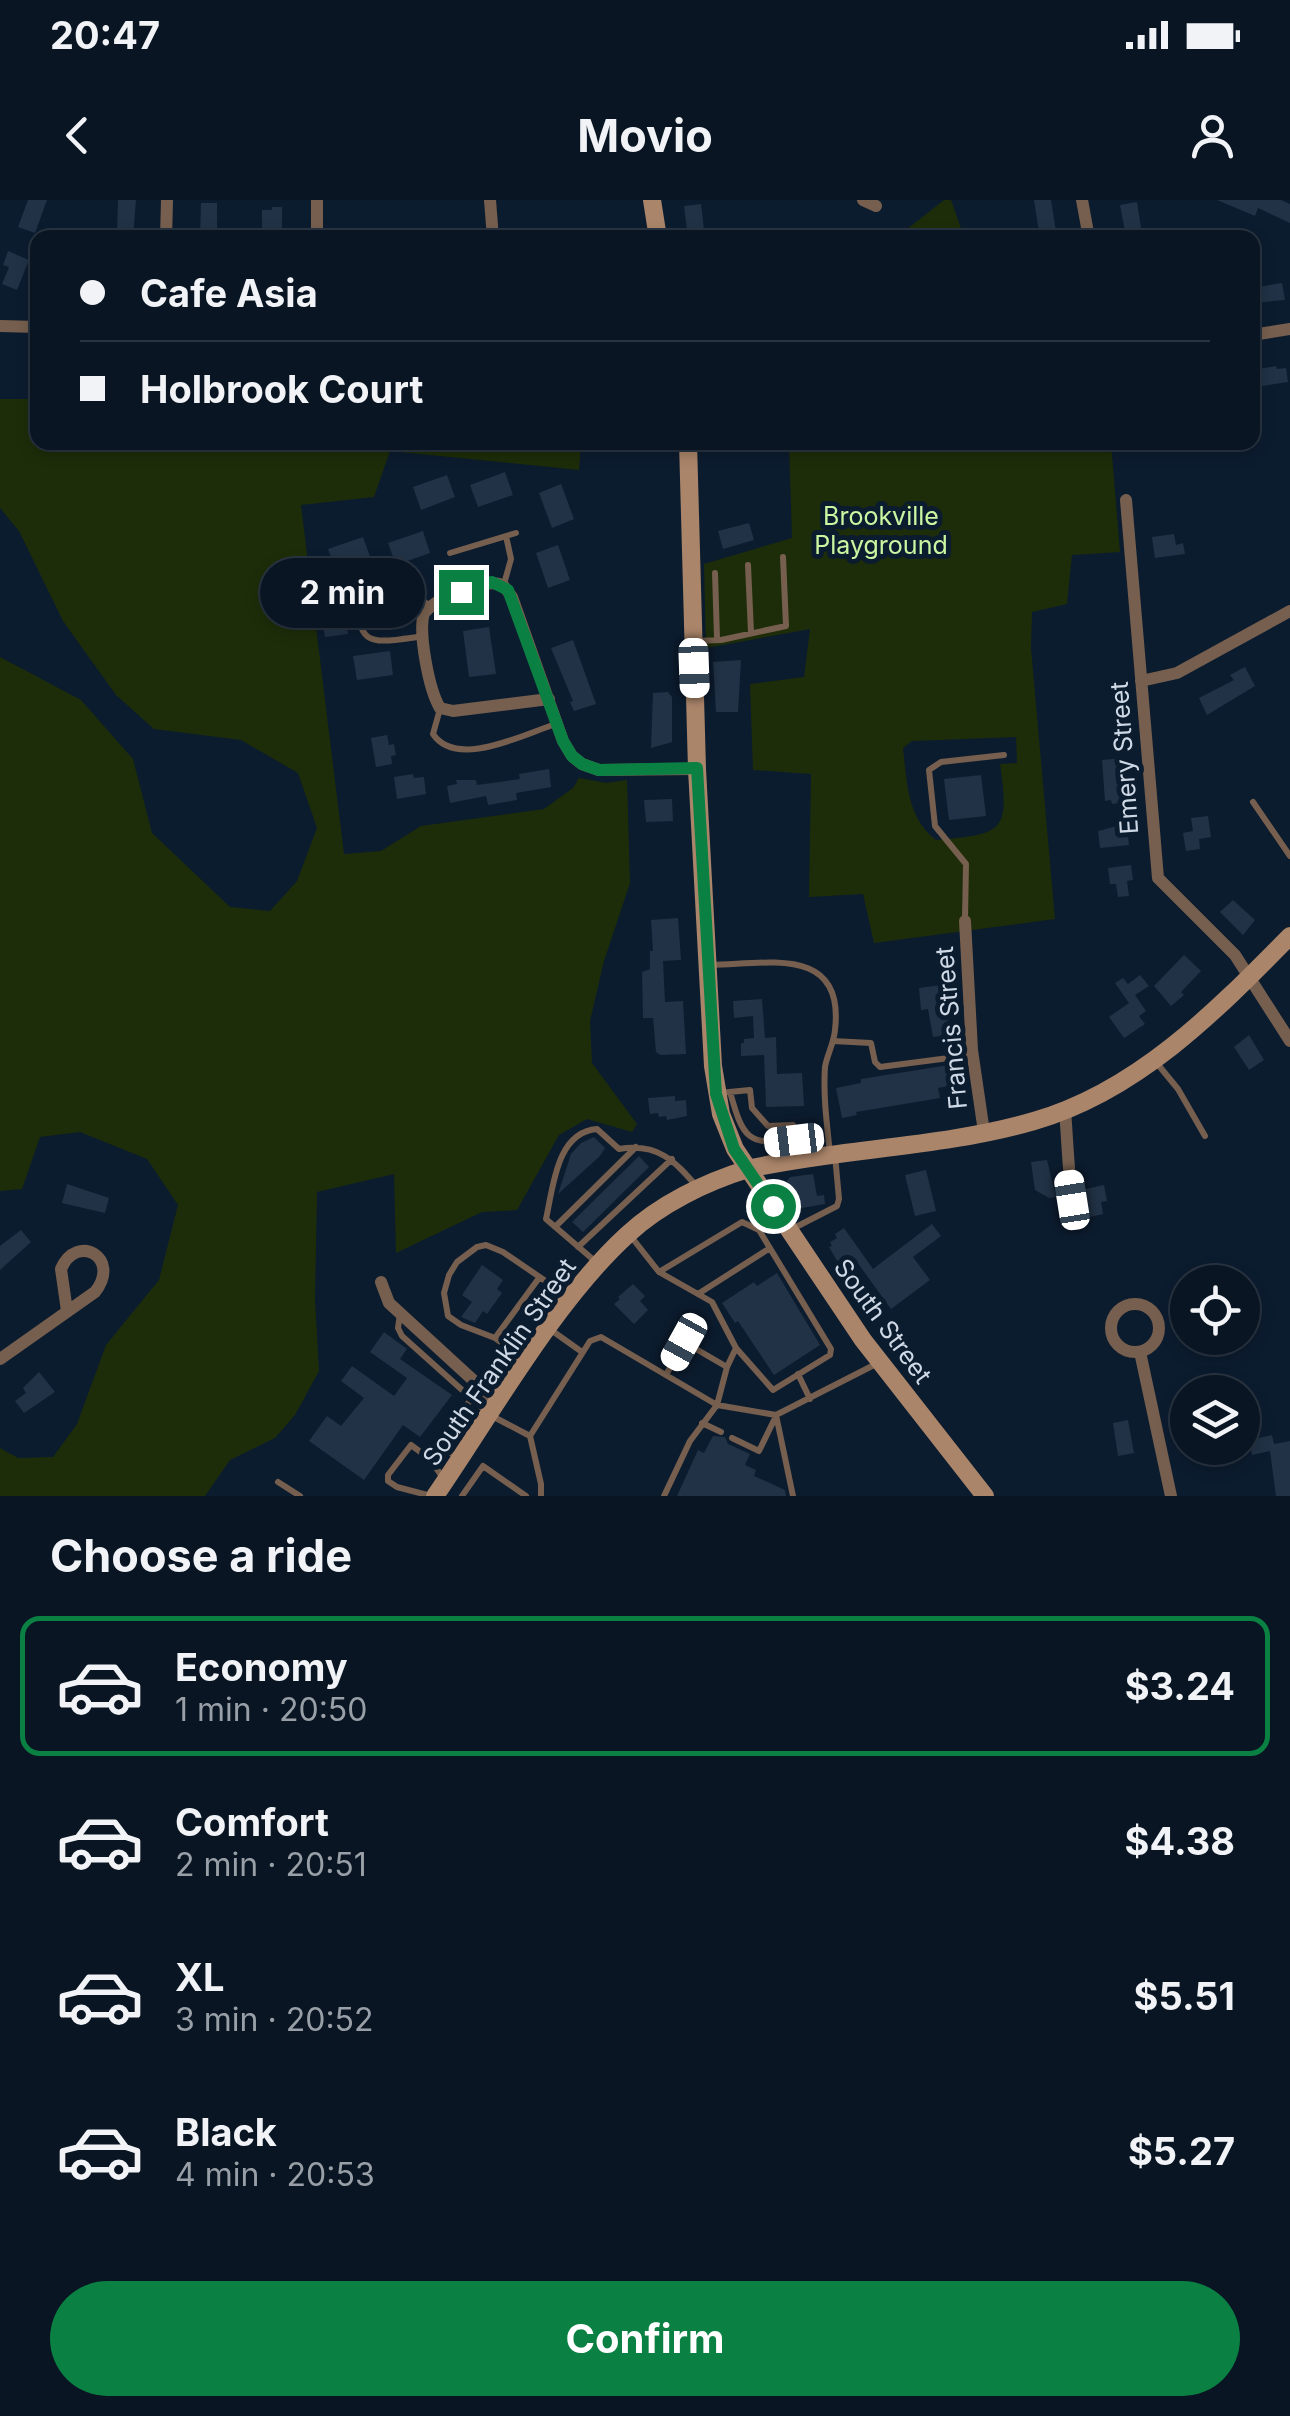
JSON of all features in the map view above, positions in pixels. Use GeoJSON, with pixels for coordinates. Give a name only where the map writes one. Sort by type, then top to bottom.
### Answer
{"type":"FeatureCollection","features":[{"type":"Feature","properties":{"kind":"main road"},"geometry":{"type":"LineString","coordinates":[[652,200],[657,230]]}},
{"type":"Feature","properties":{"kind":"main road","name":"South Street"},"geometry":{"type":"LineString","coordinates":[[688,450],[707,966],[727,1133],[879,1362],[985,1496]]}},
{"type":"Feature","properties":{"kind":"main road","name":"South Franklin Street"},"geometry":{"type":"LineString","coordinates":[[437,1491],[549,1328],[629,1233],[699,1189],[796,1150],[832,1154],[984,1132],[1064,1110],[1155,1060],[1290,936]]}},
{"type":"Feature","properties":{"kind":"street"},"geometry":{"type":"LineString","coordinates":[[166,230],[167,200]]}},
{"type":"Feature","properties":{"kind":"street"},"geometry":{"type":"LineString","coordinates":[[317,200],[317,230]]}},
{"type":"Feature","properties":{"kind":"street"},"geometry":{"type":"LineString","coordinates":[[490,200],[492,230]]}},
{"type":"Feature","properties":{"kind":"street"},"geometry":{"type":"LineString","coordinates":[[1082,200],[1087,230]]}},
{"type":"Feature","properties":{"kind":"street"},"geometry":{"type":"LineString","coordinates":[[0,326],[30,327]]}},
{"type":"Feature","properties":{"kind":"street"},"geometry":{"type":"LineString","coordinates":[[1260,334],[1290,328]]}},
{"type":"Feature","properties":{"kind":"street","name":"Emery Street"},"geometry":{"type":"LineString","coordinates":[[1126,500],[1158,878],[1236,955],[1290,1040]]}},
{"type":"Feature","properties":{"kind":"street"},"geometry":{"type":"LineString","coordinates":[[549,700],[454,711],[440,708],[433,696],[422,616],[430,606],[484,584],[504,585],[572,756],[599,770],[697,768]]}},
{"type":"Feature","properties":{"kind":"street"},"geometry":{"type":"LineString","coordinates":[[1141,681],[1178,673],[1290,611]]}},
{"type":"Feature","properties":{"kind":"street","name":"Francis Street"},"geometry":{"type":"LineString","coordinates":[[964,921],[973,1055],[984,1132]]}},
{"type":"Feature","properties":{"kind":"street"},"geometry":{"type":"LineString","coordinates":[[1064,1110],[1068,1178],[1076,1224]]}},
{"type":"Feature","properties":{"kind":"street"},"geometry":{"type":"LineString","coordinates":[[0,1359],[96,1292],[105,1271],[101,1260],[91,1252],[80,1250],[71,1254],[61,1269],[66,1311]]}},
{"type":"Feature","properties":{"kind":"street"},"geometry":{"type":"LineString","coordinates":[[381,1282],[389,1304],[494,1409]]}},
{"type":"Feature","properties":{"kind":"street"},"geometry":{"type":"LineString","coordinates":[[1140,1352],[1171,1496]]}},
{"type":"Feature","properties":{"kind":"lane"},"geometry":{"type":"LineString","coordinates":[[450,553],[516,533]]}},
{"type":"Feature","properties":{"kind":"lane"},"geometry":{"type":"LineString","coordinates":[[504,585],[512,559],[506,536]]}},
{"type":"Feature","properties":{"kind":"lane"},"geometry":{"type":"LineString","coordinates":[[693,641],[786,626],[783,557]]}},
{"type":"Feature","properties":{"kind":"lane"},"geometry":{"type":"LineString","coordinates":[[748,565],[751,633]]}},
{"type":"Feature","properties":{"kind":"lane"},"geometry":{"type":"LineString","coordinates":[[424,636],[368,640],[361,630],[356,583],[365,574],[382,574],[410,588],[430,606]]}},
{"type":"Feature","properties":{"kind":"lane"},"geometry":{"type":"LineString","coordinates":[[715,574],[717,638]]}},
{"type":"Feature","properties":{"kind":"lane"},"geometry":{"type":"LineString","coordinates":[[440,708],[434,734],[444,744],[463,748],[504,744],[557,724]]}},
{"type":"Feature","properties":{"kind":"lane"},"geometry":{"type":"LineString","coordinates":[[964,921],[966,864],[936,826],[929,770],[941,762],[1004,755]]}},
{"type":"Feature","properties":{"kind":"lane"},"geometry":{"type":"LineString","coordinates":[[1253,802],[1290,856]]}},
{"type":"Feature","properties":{"kind":"lane"},"geometry":{"type":"LineString","coordinates":[[707,966],[785,963],[824,975],[830,984],[836,1009],[825,1092],[837,1206],[789,1231]]}},
{"type":"Feature","properties":{"kind":"lane"},"geometry":{"type":"LineString","coordinates":[[832,1040],[871,1042],[875,1062],[880,1067],[973,1055]]}},
{"type":"Feature","properties":{"kind":"lane"},"geometry":{"type":"LineString","coordinates":[[1155,1060],[1178,1089],[1205,1136]]}},
{"type":"Feature","properties":{"kind":"lane"},"geometry":{"type":"LineString","coordinates":[[750,1090],[752,1108],[768,1126],[793,1125],[796,1150],[754,1140],[738,1122],[723,1093],[750,1090]]}},
{"type":"Feature","properties":{"kind":"lane"},"geometry":{"type":"LineString","coordinates":[[599,1265],[546,1220],[559,1158],[584,1132],[597,1129],[619,1149],[637,1146],[673,1158],[699,1189]]}},
{"type":"Feature","properties":{"kind":"lane"},"geometry":{"type":"LineString","coordinates":[[555,1227],[597,1192],[633,1156],[637,1146]]}},
{"type":"Feature","properties":{"kind":"lane"},"geometry":{"type":"LineString","coordinates":[[578,1247],[625,1197],[673,1158]]}},
{"type":"Feature","properties":{"kind":"lane"},"geometry":{"type":"LineString","coordinates":[[647,1170],[654,1176]]}},
{"type":"Feature","properties":{"kind":"lane"},"geometry":{"type":"LineString","coordinates":[[629,1233],[659,1272],[712,1302],[736,1348],[773,1390],[830,1355],[759,1230],[742,1222],[659,1272]]}},
{"type":"Feature","properties":{"kind":"lane"},"geometry":{"type":"LineString","coordinates":[[527,1360],[496,1338],[460,1325],[448,1316],[444,1293],[457,1262],[486,1245],[503,1252],[572,1299]]}},
{"type":"Feature","properties":{"kind":"lane"},"geometry":{"type":"LineString","coordinates":[[698,1294],[770,1248]]}},
{"type":"Feature","properties":{"kind":"lane"},"geometry":{"type":"LineString","coordinates":[[496,1338],[539,1278]]}},
{"type":"Feature","properties":{"kind":"lane"},"geometry":{"type":"LineString","coordinates":[[400,1314],[398,1328],[402,1336],[472,1398],[530,1436],[540,1496]]}},
{"type":"Feature","properties":{"kind":"lane"},"geometry":{"type":"LineString","coordinates":[[549,1328],[582,1352]]}},
{"type":"Feature","properties":{"kind":"lane"},"geometry":{"type":"LineString","coordinates":[[530,1436],[582,1352],[590,1341],[601,1337],[717,1405],[776,1415],[879,1362]]}},
{"type":"Feature","properties":{"kind":"lane"},"geometry":{"type":"LineString","coordinates":[[666,1375],[684,1342],[727,1367]]}},
{"type":"Feature","properties":{"kind":"lane"},"geometry":{"type":"LineString","coordinates":[[664,1496],[702,1423],[717,1405],[736,1348]]}},
{"type":"Feature","properties":{"kind":"lane"},"geometry":{"type":"LineString","coordinates":[[798,1374],[810,1398]]}},
{"type":"Feature","properties":{"kind":"lane"},"geometry":{"type":"LineString","coordinates":[[459,1460],[445,1448],[443,1440],[472,1398]]}},
{"type":"Feature","properties":{"kind":"lane"},"geometry":{"type":"LineString","coordinates":[[732,1438],[760,1451],[776,1415]]}},
{"type":"Feature","properties":{"kind":"lane"},"geometry":{"type":"LineString","coordinates":[[776,1415],[793,1496]]}},
{"type":"Feature","properties":{"kind":"lane"},"geometry":{"type":"LineString","coordinates":[[702,1423],[721,1432]]}},
{"type":"Feature","properties":{"kind":"lane"},"geometry":{"type":"LineString","coordinates":[[411,1445],[420,1448],[437,1491],[396,1487],[388,1481],[388,1475],[411,1445]]}},
{"type":"Feature","properties":{"kind":"lane"},"geometry":{"type":"LineString","coordinates":[[462,1496],[483,1466],[526,1496]]}},
{"type":"Feature","properties":{"kind":"lane"},"geometry":{"type":"LineString","coordinates":[[278,1482],[300,1496]]}},
{"type":"Feature","properties":{"kind":"green space"},"geometry":{"type":"Polygon","coordinates":[[[944,200],[951,200],[962,230],[906,230],[944,200]]]}},
{"type":"Feature","properties":{"kind":"green space"},"geometry":{"type":"Polygon","coordinates":[[[0,399],[30,399],[30,450],[580,450],[579,470],[390,451],[374,497],[301,505],[344,854],[381,851],[421,826],[544,809],[573,788],[579,778],[607,783],[627,780],[630,883],[604,961],[590,1021],[592,1063],[637,1124],[632,1132],[587,1119],[559,1135],[517,1210],[482,1212],[396,1253],[394,1174],[317,1192],[315,1300],[319,1371],[295,1415],[275,1438],[230,1460],[205,1496],[0,1496],[0,1448],[18,1458],[53,1457],[77,1424],[106,1345],[159,1280],[178,1205],[147,1159],[80,1132],[40,1137],[22,1189],[0,1191],[0,657],[81,700],[133,759],[152,833],[230,907],[270,911],[297,881],[317,828],[298,773],[241,740],[154,729],[116,695],[63,621],[19,531],[0,508],[0,399]]]}},
{"type":"Feature","properties":{"kind":"green space","name":"Brookville Playground"},"geometry":{"type":"Polygon","coordinates":[[[789,450],[1112,450],[1120,552],[1072,555],[1067,604],[1032,612],[1031,648],[1055,919],[874,943],[863,894],[809,897],[811,774],[753,770],[750,684],[804,677],[810,629],[706,648],[704,564],[792,538],[789,450]],[[1016,737],[912,741],[903,748],[914,810],[926,831],[936,840],[976,835],[997,826],[1004,804],[1000,764],[1017,763],[1016,737]]]}},
{"type":"Feature","properties":{"kind":"building"},"geometry":{"type":"Polygon","coordinates":[[[28,200],[47,200],[36,230],[18,227],[28,200]]]}},
{"type":"Feature","properties":{"kind":"building"},"geometry":{"type":"Polygon","coordinates":[[[118,200],[136,200],[134,230],[117,230],[118,200]]]}},
{"type":"Feature","properties":{"kind":"building"},"geometry":{"type":"Polygon","coordinates":[[[1034,200],[1051,200],[1056,230],[1039,230],[1034,200]]]}},
{"type":"Feature","properties":{"kind":"building"},"geometry":{"type":"Polygon","coordinates":[[[1217,200],[1281,200],[1290,204],[1290,223],[1258,208],[1255,216],[1217,200]]]}},
{"type":"Feature","properties":{"kind":"building"},"geometry":{"type":"Polygon","coordinates":[[[1137,202],[1141,230],[1125,230],[1120,205],[1137,202]]]}},
{"type":"Feature","properties":{"kind":"building"},"geometry":{"type":"Polygon","coordinates":[[[201,203],[217,203],[217,230],[200,230],[201,203]]]}},
{"type":"Feature","properties":{"kind":"building"},"geometry":{"type":"Polygon","coordinates":[[[701,204],[704,230],[687,230],[684,206],[701,204]]]}},
{"type":"Feature","properties":{"kind":"building"},"geometry":{"type":"Polygon","coordinates":[[[282,207],[282,230],[262,230],[262,210],[282,207]]]}},
{"type":"Feature","properties":{"kind":"building"},"geometry":{"type":"Polygon","coordinates":[[[8,251],[29,260],[17,290],[2,284],[9,267],[3,265],[8,251]]]}},
{"type":"Feature","properties":{"kind":"building"},"geometry":{"type":"Polygon","coordinates":[[[1282,283],[1285,300],[1260,302],[1260,287],[1282,283]]]}},
{"type":"Feature","properties":{"kind":"building"},"geometry":{"type":"Polygon","coordinates":[[[1286,368],[1288,382],[1260,386],[1260,369],[1286,368]]]}},
{"type":"Feature","properties":{"kind":"building"},"geometry":{"type":"Polygon","coordinates":[[[505,472],[513,495],[478,507],[470,485],[505,472]]]}},
{"type":"Feature","properties":{"kind":"building"},"geometry":{"type":"Polygon","coordinates":[[[447,475],[455,497],[421,510],[413,487],[447,475]]]}},
{"type":"Feature","properties":{"kind":"building"},"geometry":{"type":"Polygon","coordinates":[[[561,484],[574,519],[552,528],[539,493],[561,484]]]}},
{"type":"Feature","properties":{"kind":"building"},"geometry":{"type":"Polygon","coordinates":[[[749,523],[754,540],[723,549],[718,531],[749,523]]]}},
{"type":"Feature","properties":{"kind":"building"},"geometry":{"type":"Polygon","coordinates":[[[423,531],[430,553],[396,565],[388,543],[423,531]]]}},
{"type":"Feature","properties":{"kind":"building"},"geometry":{"type":"Polygon","coordinates":[[[1174,534],[1176,545],[1183,543],[1185,554],[1155,558],[1152,537],[1174,534]]]}},
{"type":"Feature","properties":{"kind":"building"},"geometry":{"type":"Polygon","coordinates":[[[363,537],[371,559],[336,571],[328,549],[363,537]]]}},
{"type":"Feature","properties":{"kind":"building"},"geometry":{"type":"Polygon","coordinates":[[[558,545],[570,580],[548,588],[536,553],[558,545]]]}},
{"type":"Feature","properties":{"kind":"building"},"geometry":{"type":"Polygon","coordinates":[[[343,597],[348,634],[325,637],[319,600],[343,597]]]}},
{"type":"Feature","properties":{"kind":"building"},"geometry":{"type":"Polygon","coordinates":[[[489,627],[496,674],[469,677],[463,631],[489,627]]]}},
{"type":"Feature","properties":{"kind":"building"},"geometry":{"type":"Polygon","coordinates":[[[573,640],[596,704],[574,711],[551,648],[573,640]]]}},
{"type":"Feature","properties":{"kind":"building"},"geometry":{"type":"Polygon","coordinates":[[[390,651],[393,675],[357,680],[353,656],[390,651]]]}},
{"type":"Feature","properties":{"kind":"building"},"geometry":{"type":"Polygon","coordinates":[[[741,660],[738,712],[716,712],[713,662],[741,660]]]}},
{"type":"Feature","properties":{"kind":"building"},"geometry":{"type":"Polygon","coordinates":[[[1245,667],[1255,686],[1207,715],[1199,698],[1234,680],[1230,675],[1245,667]]]}},
{"type":"Feature","properties":{"kind":"building"},"geometry":{"type":"Polygon","coordinates":[[[668,692],[672,697],[672,742],[651,748],[653,693],[668,692]]]}},
{"type":"Feature","properties":{"kind":"building"},"geometry":{"type":"Polygon","coordinates":[[[387,735],[396,755],[391,756],[392,764],[376,767],[371,738],[387,735]]]}},
{"type":"Feature","properties":{"kind":"building"},"geometry":{"type":"Polygon","coordinates":[[[1122,758],[1124,802],[1112,804],[1111,800],[1105,801],[1102,760],[1122,758]]]}},
{"type":"Feature","properties":{"kind":"building"},"geometry":{"type":"Polygon","coordinates":[[[549,769],[551,787],[516,793],[517,800],[488,805],[486,796],[450,803],[447,786],[457,784],[456,780],[476,780],[477,785],[520,779],[519,774],[549,769]]]}},
{"type":"Feature","properties":{"kind":"building"},"geometry":{"type":"Polygon","coordinates":[[[413,774],[414,778],[424,777],[426,794],[397,799],[394,777],[413,774]]]}},
{"type":"Feature","properties":{"kind":"building"},"geometry":{"type":"Polygon","coordinates":[[[981,775],[986,816],[949,820],[944,779],[981,775]]]}},
{"type":"Feature","properties":{"kind":"building"},"geometry":{"type":"Polygon","coordinates":[[[672,799],[673,821],[646,822],[644,800],[672,799]]]}},
{"type":"Feature","properties":{"kind":"building"},"geometry":{"type":"Polygon","coordinates":[[[1208,816],[1211,837],[1199,839],[1200,849],[1186,851],[1183,833],[1193,831],[1191,818],[1208,816]]]}},
{"type":"Feature","properties":{"kind":"building"},"geometry":{"type":"Polygon","coordinates":[[[1127,827],[1129,845],[1100,848],[1098,831],[1127,827]]]}},
{"type":"Feature","properties":{"kind":"building"},"geometry":{"type":"Polygon","coordinates":[[[1131,865],[1129,896],[1118,897],[1116,884],[1110,884],[1108,868],[1131,865]]]}},
{"type":"Feature","properties":{"kind":"building"},"geometry":{"type":"Polygon","coordinates":[[[1233,900],[1255,920],[1243,935],[1220,912],[1233,900]]]}},
{"type":"Feature","properties":{"kind":"building"},"geometry":{"type":"Polygon","coordinates":[[[678,918],[681,960],[663,961],[665,1002],[683,1001],[686,1054],[660,1055],[656,1052],[653,1018],[643,1018],[642,972],[650,969],[651,920],[678,918]]]}},
{"type":"Feature","properties":{"kind":"building"},"geometry":{"type":"Polygon","coordinates":[[[1184,955],[1201,971],[1171,1006],[1154,986],[1184,955]]]}},
{"type":"Feature","properties":{"kind":"building"},"geometry":{"type":"Polygon","coordinates":[[[1140,975],[1149,986],[1135,995],[1146,1011],[1139,1016],[1145,1024],[1124,1038],[1109,1017],[1129,1003],[1115,983],[1123,978],[1128,984],[1140,975]]]}},
{"type":"Feature","properties":{"kind":"building"},"geometry":{"type":"Polygon","coordinates":[[[942,985],[951,1035],[933,1037],[928,1009],[921,1010],[919,988],[942,985]]]}},
{"type":"Feature","properties":{"kind":"building"},"geometry":{"type":"Polygon","coordinates":[[[762,999],[765,1038],[776,1037],[777,1074],[802,1073],[804,1106],[766,1107],[764,1055],[741,1056],[741,1043],[754,1038],[753,1016],[734,1018],[733,1001],[762,999]]]}},
{"type":"Feature","properties":{"kind":"building"},"geometry":{"type":"Polygon","coordinates":[[[1249,1035],[1264,1060],[1249,1070],[1234,1047],[1249,1035]]]}},
{"type":"Feature","properties":{"kind":"building"},"geometry":{"type":"Polygon","coordinates":[[[955,1064],[958,1084],[938,1088],[940,1098],[856,1112],[857,1115],[842,1118],[836,1088],[861,1083],[861,1079],[955,1064]]]}},
{"type":"Feature","properties":{"kind":"building"},"geometry":{"type":"Polygon","coordinates":[[[675,1096],[675,1101],[686,1100],[687,1116],[667,1120],[658,1113],[650,1114],[648,1098],[675,1096]]]}},
{"type":"Feature","properties":{"kind":"building"},"geometry":{"type":"Polygon","coordinates":[[[594,1137],[605,1148],[600,1156],[558,1194],[571,1154],[594,1137]]]}},
{"type":"Feature","properties":{"kind":"building"},"geometry":{"type":"Polygon","coordinates":[[[639,1156],[649,1167],[583,1232],[572,1222],[639,1156]]]}},
{"type":"Feature","properties":{"kind":"building"},"geometry":{"type":"Polygon","coordinates":[[[1047,1160],[1056,1197],[1049,1198],[1035,1190],[1031,1162],[1047,1160]]]}},
{"type":"Feature","properties":{"kind":"building"},"geometry":{"type":"Polygon","coordinates":[[[926,1170],[936,1211],[915,1216],[905,1175],[926,1170]]]}},
{"type":"Feature","properties":{"kind":"building"},"geometry":{"type":"Polygon","coordinates":[[[813,1174],[817,1196],[824,1195],[825,1204],[796,1209],[788,1197],[786,1182],[790,1177],[813,1174]]]}},
{"type":"Feature","properties":{"kind":"building"},"geometry":{"type":"Polygon","coordinates":[[[67,1184],[109,1198],[105,1213],[62,1203],[67,1184]]]}},
{"type":"Feature","properties":{"kind":"building"},"geometry":{"type":"Polygon","coordinates":[[[1104,1185],[1107,1201],[1101,1202],[1103,1214],[1090,1217],[1088,1207],[1083,1208],[1081,1190],[1104,1185]]]}},
{"type":"Feature","properties":{"kind":"building"},"geometry":{"type":"Polygon","coordinates":[[[932,1224],[941,1236],[913,1257],[930,1280],[891,1309],[857,1262],[853,1259],[840,1266],[829,1247],[837,1238],[835,1234],[844,1228],[873,1269],[932,1224]]]}},
{"type":"Feature","properties":{"kind":"building"},"geometry":{"type":"Polygon","coordinates":[[[21,1230],[31,1242],[0,1270],[0,1246],[21,1230]]]}},
{"type":"Feature","properties":{"kind":"building"},"geometry":{"type":"Polygon","coordinates":[[[482,1265],[503,1280],[497,1289],[502,1293],[475,1323],[461,1317],[472,1302],[462,1295],[482,1265]]]}},
{"type":"Feature","properties":{"kind":"building"},"geometry":{"type":"Polygon","coordinates":[[[777,1273],[820,1345],[774,1375],[722,1303],[754,1282],[757,1286],[777,1273]]]}},
{"type":"Feature","properties":{"kind":"building"},"geometry":{"type":"Polygon","coordinates":[[[633,1284],[645,1296],[640,1301],[648,1310],[634,1324],[614,1304],[633,1284]]]}},
{"type":"Feature","properties":{"kind":"building"},"geometry":{"type":"Polygon","coordinates":[[[384,1332],[407,1349],[400,1359],[452,1395],[420,1437],[403,1425],[364,1480],[309,1441],[327,1416],[341,1426],[364,1398],[341,1381],[352,1366],[394,1396],[407,1378],[370,1352],[384,1332]]]}},
{"type":"Feature","properties":{"kind":"building"},"geometry":{"type":"Polygon","coordinates":[[[39,1372],[55,1392],[24,1413],[15,1401],[26,1393],[23,1388],[39,1372]]]}},
{"type":"Feature","properties":{"kind":"building"},"geometry":{"type":"Polygon","coordinates":[[[1128,1420],[1134,1453],[1118,1456],[1113,1423],[1128,1420]]]}},
{"type":"Feature","properties":{"kind":"building"},"geometry":{"type":"Polygon","coordinates":[[[1272,1435],[1274,1444],[1290,1441],[1290,1496],[1276,1496],[1270,1451],[1260,1453],[1260,1438],[1272,1435]]]}},
{"type":"Feature","properties":{"kind":"building"},"geometry":{"type":"Polygon","coordinates":[[[713,1436],[725,1437],[728,1444],[750,1454],[745,1465],[756,1470],[754,1476],[785,1490],[786,1496],[677,1496],[698,1450],[704,1453],[713,1436]]]}},
{"type":"Feature","properties":{"kind":"route"},"geometry":{"type":"LineString","coordinates":[[461,592],[492,582],[508,590],[563,741],[582,764],[616,772],[697,768],[716,1094],[734,1149],[773,1206]]}}]}
